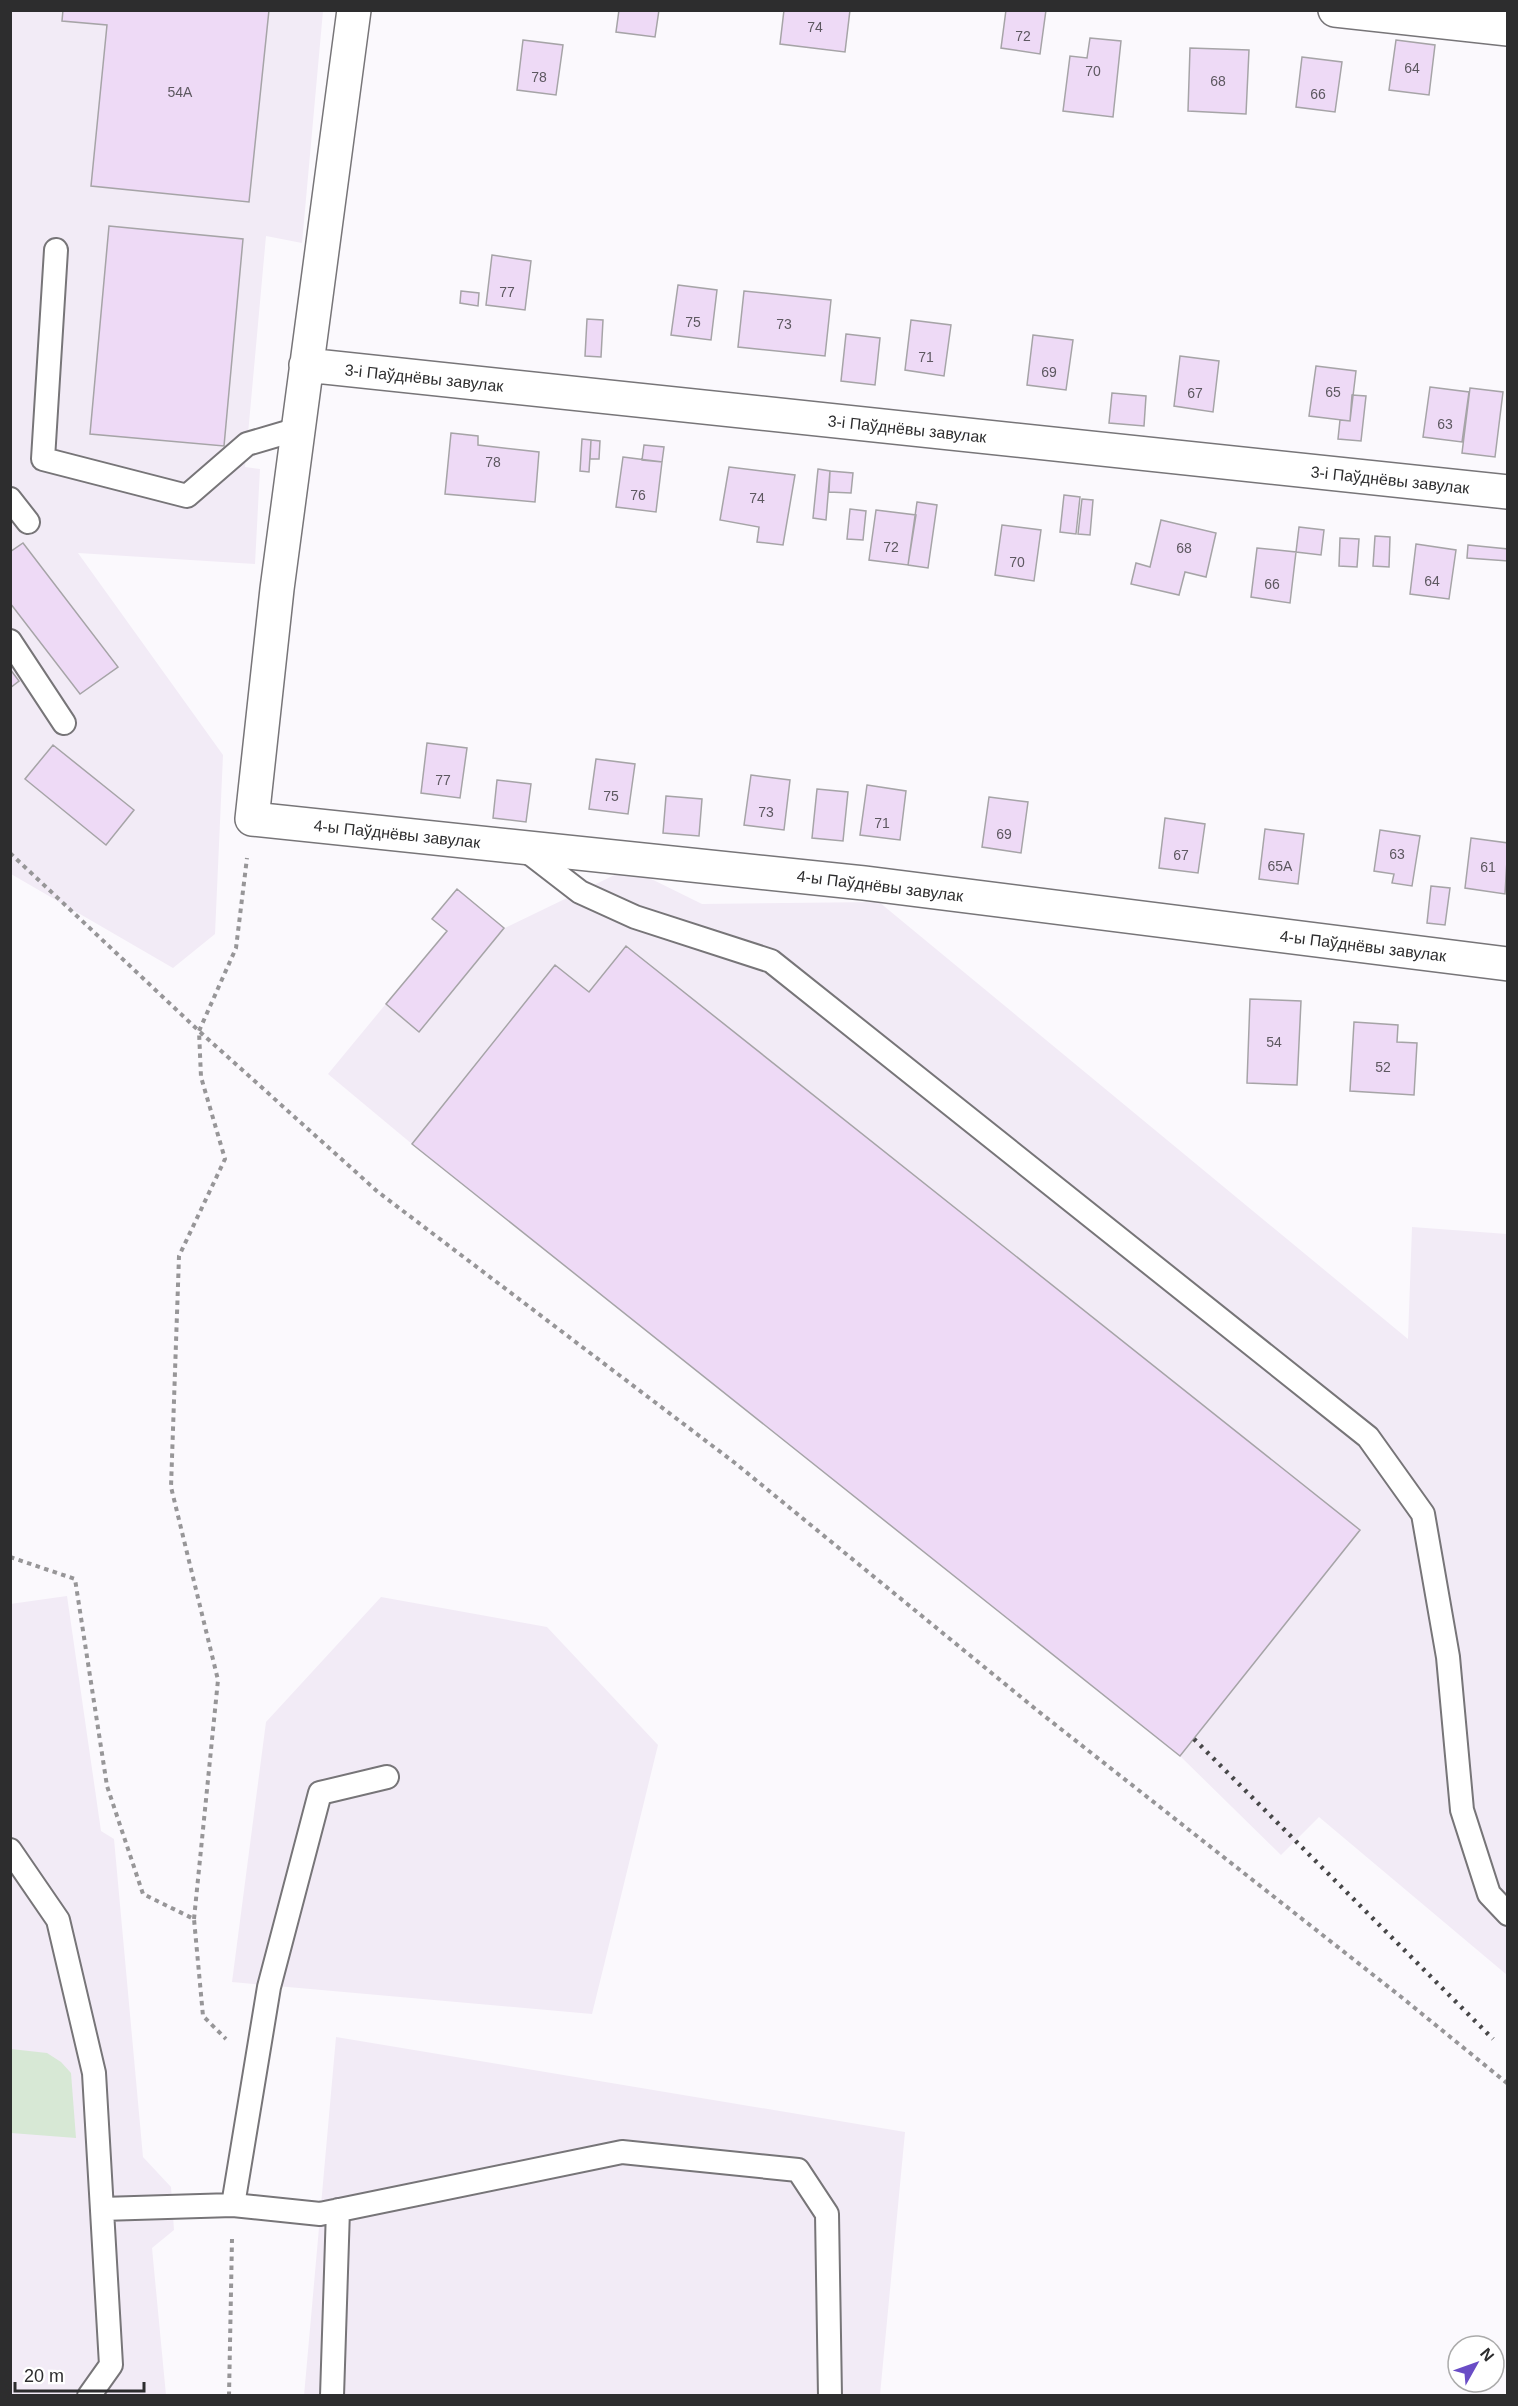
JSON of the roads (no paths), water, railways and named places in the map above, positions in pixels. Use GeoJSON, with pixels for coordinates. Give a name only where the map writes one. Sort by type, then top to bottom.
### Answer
{"type":"FeatureCollection","features":[{"type":"Feature","properties":{"kind":"street"},"geometry":{"type":"LineString","coordinates":[[298,429],[354,10]]}},
{"type":"Feature","properties":{"kind":"street"},"geometry":{"type":"LineString","coordinates":[[1335,10],[1508,29]]}},
{"type":"Feature","properties":{"kind":"street","name":"3-і Паўднёвы завулак"},"geometry":{"type":"LineString","coordinates":[[306,365],[1508,492]]}},
{"type":"Feature","properties":{"kind":"street","name":"4-ы Паўднёвы завулак"},"geometry":{"type":"LineString","coordinates":[[298,429],[252,819],[876,884],[1508,964]]}},
{"type":"Feature","properties":{"kind":"lane"},"geometry":{"type":"LineString","coordinates":[[56,250],[44,459],[187,496],[247,444],[298,429]]}},
{"type":"Feature","properties":{"kind":"lane"},"geometry":{"type":"LineString","coordinates":[[10,499],[28,522]]}},
{"type":"Feature","properties":{"kind":"lane"},"geometry":{"type":"LineString","coordinates":[[10,640],[64,723]]}},
{"type":"Feature","properties":{"kind":"lane"},"geometry":{"type":"LineString","coordinates":[[522,847],[580,892],[635,917],[771,961],[1368,1437],[1423,1514],[1448,1657],[1462,1810],[1489,1894],[1508,1914]]}},
{"type":"Feature","properties":{"kind":"lane"},"geometry":{"type":"LineString","coordinates":[[232,2205],[269,1987],[320,1793],[387,1778]]}},
{"type":"Feature","properties":{"kind":"lane"},"geometry":{"type":"LineString","coordinates":[[10,1850],[58,1920],[94,2073],[111,2365],[89,2396]]}},
{"type":"Feature","properties":{"kind":"lane"},"geometry":{"type":"LineString","coordinates":[[102,2209],[232,2205],[320,2214],[622,2152],[798,2170],[827,2214],[830,2396]]}},
{"type":"Feature","properties":{"kind":"lane"},"geometry":{"type":"LineString","coordinates":[[332,2396],[338,2210]]}},
{"type":"Feature","properties":{"kind":"railway"},"geometry":{"type":"LineString","coordinates":[[1194,1739],[1493,2039]]}}]}
